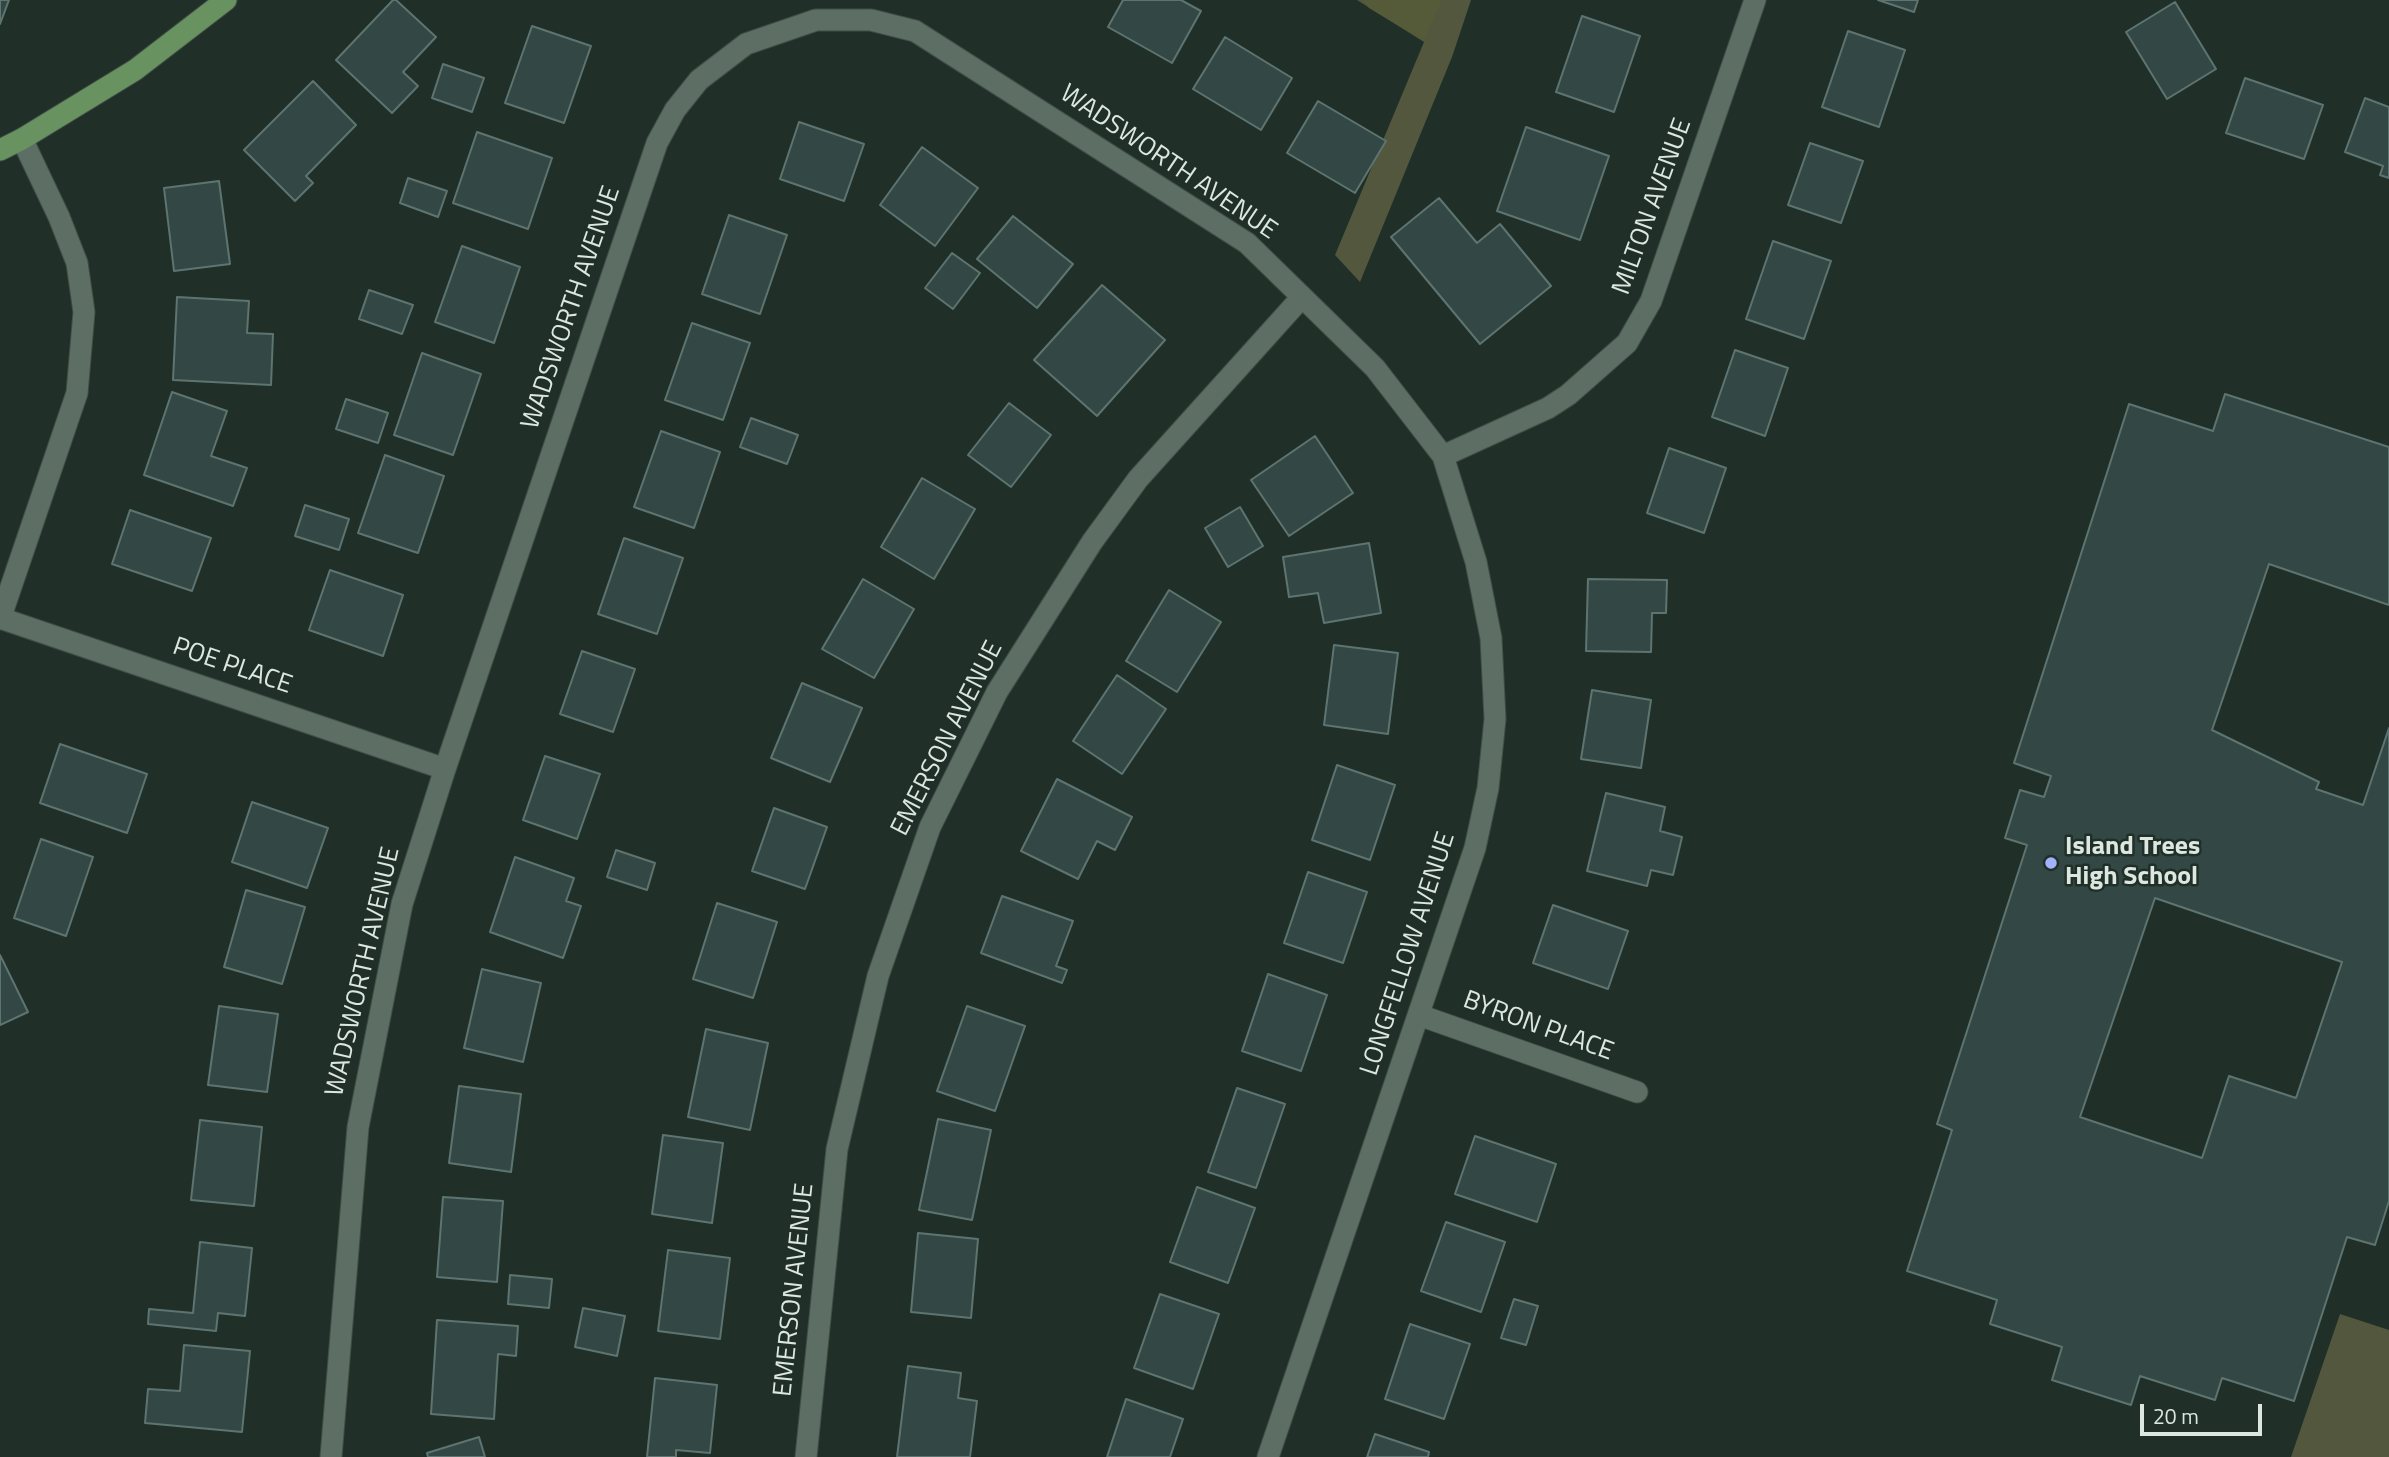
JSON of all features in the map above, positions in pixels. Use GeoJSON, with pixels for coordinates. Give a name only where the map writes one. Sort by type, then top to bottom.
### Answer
{"type":"FeatureCollection","features":[{"type":"Feature","properties":{"kind":"main road"},"geometry":{"type":"LineString","coordinates":[[0,150],[135,70],[226,0]]}},
{"type":"Feature","properties":{"kind":"street","name":"MILTON AVENUE"},"geometry":{"type":"LineString","coordinates":[[1443,456],[1548,408],[1568,396],[1627,342],[1651,301],[1755,0]]}},
{"type":"Feature","properties":{"kind":"street","name":"WADSWORTH AVENUE"},"geometry":{"type":"LineString","coordinates":[[331,1457],[358,1127],[402,904],[445,769],[657,143],[675,110],[699,80],[746,44],[816,20],[872,20],[915,31],[1247,243],[1374,368],[1443,456]]}},
{"type":"Feature","properties":{"kind":"street"},"geometry":{"type":"LineString","coordinates":[[0,619],[77,393],[84,312],[77,263],[22,139]]}},
{"type":"Feature","properties":{"kind":"street","name":"EMERSON AVENUE"},"geometry":{"type":"LineString","coordinates":[[806,1457],[837,1149],[878,976],[930,828],[998,692],[1092,542],[1138,479],[1302,297]]}},
{"type":"Feature","properties":{"kind":"street","name":"LONGFELLOW AVENUE"},"geometry":{"type":"LineString","coordinates":[[1268,1457],[1475,848],[1488,788],[1495,719],[1491,638],[1476,562],[1443,456]]}},
{"type":"Feature","properties":{"kind":"street","name":"POE PLACE"},"geometry":{"type":"LineString","coordinates":[[0,619],[445,769]]}},
{"type":"Feature","properties":{"kind":"street","name":"BYRON PLACE"},"geometry":{"type":"LineString","coordinates":[[1419,1015],[1637,1092]]}},
{"type":"Feature","properties":{"kind":"green space"},"geometry":{"type":"Polygon","coordinates":[[[1357,0],[1471,0],[1452,57],[1360,282],[1335,255],[1424,42],[1357,0]]]}},
{"type":"Feature","properties":{"kind":"green space"},"geometry":{"type":"Polygon","coordinates":[[[1362,0],[1442,0],[1424,41],[1369,8],[1362,0]]]}},
{"type":"Feature","properties":{"kind":"green space"},"geometry":{"type":"Polygon","coordinates":[[[2340,1314],[2389,1330],[2389,1457],[2291,1457],[2340,1314]]]}},
{"type":"Feature","properties":{"kind":"building"},"geometry":{"type":"Polygon","coordinates":[[[0,0],[9,0],[0,24],[0,0]]]}},
{"type":"Feature","properties":{"kind":"building"},"geometry":{"type":"Polygon","coordinates":[[[393,0],[436,37],[403,72],[418,86],[392,113],[336,60],[393,0]]]}},
{"type":"Feature","properties":{"kind":"building"},"geometry":{"type":"Polygon","coordinates":[[[1123,0],[1181,0],[1201,11],[1172,63],[1108,27],[1123,0]]]}},
{"type":"Feature","properties":{"kind":"building"},"geometry":{"type":"Polygon","coordinates":[[[1878,0],[1918,0],[1914,12],[1878,0]]]}},
{"type":"Feature","properties":{"kind":"building"},"geometry":{"type":"Polygon","coordinates":[[[2175,2],[2216,69],[2167,99],[2126,32],[2175,2]]]}},
{"type":"Feature","properties":{"kind":"building"},"geometry":{"type":"Polygon","coordinates":[[[1582,16],[1640,36],[1614,112],[1556,92],[1582,16]]]}},
{"type":"Feature","properties":{"kind":"building"},"geometry":{"type":"Polygon","coordinates":[[[532,26],[591,46],[564,123],[505,103],[532,26]]]}},
{"type":"Feature","properties":{"kind":"building"},"geometry":{"type":"Polygon","coordinates":[[[1848,31],[1905,50],[1879,127],[1822,107],[1848,31]]]}},
{"type":"Feature","properties":{"kind":"building"},"geometry":{"type":"Polygon","coordinates":[[[1225,37],[1292,78],[1261,130],[1193,89],[1225,37]]]}},
{"type":"Feature","properties":{"kind":"building"},"geometry":{"type":"Polygon","coordinates":[[[443,64],[484,78],[472,112],[432,98],[443,64]]]}},
{"type":"Feature","properties":{"kind":"building"},"geometry":{"type":"Polygon","coordinates":[[[2245,78],[2323,105],[2304,159],[2226,133],[2245,78]]]}},
{"type":"Feature","properties":{"kind":"building"},"geometry":{"type":"Polygon","coordinates":[[[313,81],[356,125],[306,176],[313,183],[295,201],[244,150],[313,81]]]}},
{"type":"Feature","properties":{"kind":"building"},"geometry":{"type":"Polygon","coordinates":[[[2365,98],[2389,107],[2389,178],[2380,175],[2383,166],[2345,152],[2365,98]]]}},
{"type":"Feature","properties":{"kind":"building"},"geometry":{"type":"Polygon","coordinates":[[[1318,101],[1386,141],[1355,193],[1287,153],[1318,101]]]}},
{"type":"Feature","properties":{"kind":"building"},"geometry":{"type":"Polygon","coordinates":[[[799,122],[864,144],[844,201],[780,179],[799,122]]]}},
{"type":"Feature","properties":{"kind":"building"},"geometry":{"type":"Polygon","coordinates":[[[1526,127],[1609,156],[1580,240],[1497,211],[1526,127]]]}},
{"type":"Feature","properties":{"kind":"building"},"geometry":{"type":"Polygon","coordinates":[[[477,132],[552,158],[528,229],[453,203],[477,132]]]}},
{"type":"Feature","properties":{"kind":"building"},"geometry":{"type":"Polygon","coordinates":[[[1810,143],[1863,161],[1841,223],[1788,205],[1810,143]]]}},
{"type":"Feature","properties":{"kind":"building"},"geometry":{"type":"Polygon","coordinates":[[[922,147],[978,188],[935,246],[880,205],[922,147]]]}},
{"type":"Feature","properties":{"kind":"building"},"geometry":{"type":"Polygon","coordinates":[[[408,178],[447,191],[438,217],[400,203],[408,178]]]}},
{"type":"Feature","properties":{"kind":"building"},"geometry":{"type":"Polygon","coordinates":[[[219,181],[230,264],[174,271],[164,188],[219,181]]]}},
{"type":"Feature","properties":{"kind":"building"},"geometry":{"type":"Polygon","coordinates":[[[1439,198],[1477,243],[1500,224],[1551,286],[1480,344],[1391,237],[1439,198]]]}},
{"type":"Feature","properties":{"kind":"building"},"geometry":{"type":"Polygon","coordinates":[[[729,215],[787,235],[760,314],[702,294],[729,215]]]}},
{"type":"Feature","properties":{"kind":"building"},"geometry":{"type":"Polygon","coordinates":[[[1013,216],[1073,264],[1037,308],[977,259],[1013,216]]]}},
{"type":"Feature","properties":{"kind":"building"},"geometry":{"type":"Polygon","coordinates":[[[1773,241],[1831,261],[1804,339],[1746,319],[1773,241]]]}},
{"type":"Feature","properties":{"kind":"building"},"geometry":{"type":"Polygon","coordinates":[[[462,246],[520,267],[494,343],[435,322],[462,246]]]}},
{"type":"Feature","properties":{"kind":"building"},"geometry":{"type":"Polygon","coordinates":[[[952,253],[980,273],[953,309],[925,288],[952,253]]]}},
{"type":"Feature","properties":{"kind":"building"},"geometry":{"type":"Polygon","coordinates":[[[1102,285],[1165,340],[1097,416],[1034,360],[1102,285]]]}},
{"type":"Feature","properties":{"kind":"building"},"geometry":{"type":"Polygon","coordinates":[[[369,290],[413,305],[402,334],[359,319],[369,290]]]}},
{"type":"Feature","properties":{"kind":"building"},"geometry":{"type":"Polygon","coordinates":[[[177,297],[249,301],[247,333],[273,334],[271,385],[173,380],[177,297]]]}},
{"type":"Feature","properties":{"kind":"building"},"geometry":{"type":"Polygon","coordinates":[[[692,323],[750,343],[723,420],[665,400],[692,323]]]}},
{"type":"Feature","properties":{"kind":"building"},"geometry":{"type":"Polygon","coordinates":[[[1735,350],[1788,368],[1765,436],[1712,417],[1735,350]]]}},
{"type":"Feature","properties":{"kind":"building"},"geometry":{"type":"Polygon","coordinates":[[[422,353],[481,374],[453,455],[394,435],[422,353]]]}},
{"type":"Feature","properties":{"kind":"building"},"geometry":{"type":"Polygon","coordinates":[[[172,392],[227,411],[211,456],[247,468],[233,506],[144,475],[172,392]]]}},
{"type":"Feature","properties":{"kind":"building"},"geometry":{"type":"Polygon","coordinates":[[[2225,394],[2389,447],[2389,605],[2269,564],[2212,730],[2319,782],[2316,789],[2363,805],[2389,728],[2389,1201],[2375,1245],[2347,1237],[2294,1401],[2222,1378],[2215,1400],[2140,1376],[2131,1405],[2052,1380],[2062,1347],[1990,1324],[1997,1300],[1907,1271],[1952,1130],[1937,1124],[2027,845],[2005,838],[2020,790],[2044,797],[2051,776],[2014,763],[2129,404],[2213,431],[2225,394]],[[2155,898],[2080,1117],[2202,1158],[2229,1076],[2296,1098],[2342,962],[2155,898]]]}},
{"type":"Feature","properties":{"kind":"building"},"geometry":{"type":"Polygon","coordinates":[[[346,399],[388,413],[378,443],[336,429],[346,399]]]}},
{"type":"Feature","properties":{"kind":"building"},"geometry":{"type":"Polygon","coordinates":[[[1009,403],[1051,435],[1011,487],[968,455],[1009,403]]]}},
{"type":"Feature","properties":{"kind":"building"},"geometry":{"type":"Polygon","coordinates":[[[751,418],[798,435],[787,464],[740,447],[751,418]]]}},
{"type":"Feature","properties":{"kind":"building"},"geometry":{"type":"Polygon","coordinates":[[[661,431],[720,452],[694,528],[634,507],[661,431]]]}},
{"type":"Feature","properties":{"kind":"building"},"geometry":{"type":"Polygon","coordinates":[[[1315,436],[1353,493],[1289,536],[1251,480],[1315,436]]]}},
{"type":"Feature","properties":{"kind":"building"},"geometry":{"type":"Polygon","coordinates":[[[1669,448],[1726,468],[1704,533],[1647,513],[1669,448]]]}},
{"type":"Feature","properties":{"kind":"building"},"geometry":{"type":"Polygon","coordinates":[[[385,455],[444,476],[418,553],[358,533],[385,455]]]}},
{"type":"Feature","properties":{"kind":"building"},"geometry":{"type":"Polygon","coordinates":[[[922,478],[975,509],[934,579],[881,547],[922,478]]]}},
{"type":"Feature","properties":{"kind":"building"},"geometry":{"type":"Polygon","coordinates":[[[305,505],[349,519],[339,550],[295,536],[305,505]]]}},
{"type":"Feature","properties":{"kind":"building"},"geometry":{"type":"Polygon","coordinates":[[[1240,507],[1263,546],[1228,567],[1205,528],[1240,507]]]}},
{"type":"Feature","properties":{"kind":"building"},"geometry":{"type":"Polygon","coordinates":[[[130,510],[211,538],[192,591],[112,564],[130,510]]]}},
{"type":"Feature","properties":{"kind":"building"},"geometry":{"type":"Polygon","coordinates":[[[624,538],[683,558],[657,634],[598,614],[624,538]]]}},
{"type":"Feature","properties":{"kind":"building"},"geometry":{"type":"Polygon","coordinates":[[[1369,543],[1381,613],[1324,623],[1318,593],[1289,597],[1283,557],[1369,543]]]}},
{"type":"Feature","properties":{"kind":"building"},"geometry":{"type":"Polygon","coordinates":[[[330,570],[403,595],[383,656],[309,630],[330,570]]]}},
{"type":"Feature","properties":{"kind":"building"},"geometry":{"type":"Polygon","coordinates":[[[863,579],[914,609],[874,678],[822,649],[863,579]]]}},
{"type":"Feature","properties":{"kind":"building"},"geometry":{"type":"Polygon","coordinates":[[[1588,579],[1667,580],[1666,613],[1652,613],[1651,652],[1586,651],[1588,579]]]}},
{"type":"Feature","properties":{"kind":"building"},"geometry":{"type":"Polygon","coordinates":[[[1169,590],[1221,622],[1177,692],[1126,661],[1169,590]]]}},
{"type":"Feature","properties":{"kind":"building"},"geometry":{"type":"Polygon","coordinates":[[[1334,645],[1398,653],[1388,734],[1324,725],[1334,645]]]}},
{"type":"Feature","properties":{"kind":"building"},"geometry":{"type":"Polygon","coordinates":[[[582,651],[635,669],[613,732],[560,714],[582,651]]]}},
{"type":"Feature","properties":{"kind":"building"},"geometry":{"type":"Polygon","coordinates":[[[1117,675],[1166,709],[1122,774],[1073,741],[1117,675]]]}},
{"type":"Feature","properties":{"kind":"building"},"geometry":{"type":"Polygon","coordinates":[[[802,683],[862,708],[830,782],[771,758],[802,683]]]}},
{"type":"Feature","properties":{"kind":"building"},"geometry":{"type":"Polygon","coordinates":[[[1592,690],[1651,700],[1641,768],[1581,759],[1592,690]]]}},
{"type":"Feature","properties":{"kind":"building"},"geometry":{"type":"Polygon","coordinates":[[[60,744],[147,774],[127,833],[40,803],[60,744]]]}},
{"type":"Feature","properties":{"kind":"building"},"geometry":{"type":"Polygon","coordinates":[[[545,756],[600,774],[577,839],[523,820],[545,756]]]}},
{"type":"Feature","properties":{"kind":"building"},"geometry":{"type":"Polygon","coordinates":[[[1337,765],[1395,785],[1370,860],[1312,840],[1337,765]]]}},
{"type":"Feature","properties":{"kind":"building"},"geometry":{"type":"Polygon","coordinates":[[[1057,779],[1132,817],[1115,850],[1097,841],[1078,879],[1021,851],[1057,779]]]}},
{"type":"Feature","properties":{"kind":"building"},"geometry":{"type":"Polygon","coordinates":[[[1606,793],[1665,807],[1660,831],[1682,837],[1673,875],[1651,870],[1647,886],[1587,871],[1606,793]]]}},
{"type":"Feature","properties":{"kind":"building"},"geometry":{"type":"Polygon","coordinates":[[[252,802],[328,828],[307,888],[232,862],[252,802]]]}},
{"type":"Feature","properties":{"kind":"building"},"geometry":{"type":"Polygon","coordinates":[[[774,808],[827,827],[805,889],[752,871],[774,808]]]}},
{"type":"Feature","properties":{"kind":"building"},"geometry":{"type":"Polygon","coordinates":[[[41,839],[93,857],[66,936],[14,918],[41,839]]]}},
{"type":"Feature","properties":{"kind":"building"},"geometry":{"type":"Polygon","coordinates":[[[616,850],[655,863],[647,890],[607,877],[616,850]]]}},
{"type":"Feature","properties":{"kind":"building"},"geometry":{"type":"Polygon","coordinates":[[[515,857],[574,878],[566,901],[581,906],[563,958],[490,932],[515,857]]]}},
{"type":"Feature","properties":{"kind":"building"},"geometry":{"type":"Polygon","coordinates":[[[1308,872],[1367,892],[1343,963],[1284,943],[1308,872]]]}},
{"type":"Feature","properties":{"kind":"building"},"geometry":{"type":"Polygon","coordinates":[[[246,890],[305,907],[282,984],[224,967],[246,890]]]}},
{"type":"Feature","properties":{"kind":"building"},"geometry":{"type":"Polygon","coordinates":[[[1002,896],[1073,921],[1056,966],[1067,970],[1062,983],[981,953],[1002,896]]]}},
{"type":"Feature","properties":{"kind":"building"},"geometry":{"type":"Polygon","coordinates":[[[717,903],[777,922],[753,998],[693,979],[717,903]]]}},
{"type":"Feature","properties":{"kind":"building"},"geometry":{"type":"Polygon","coordinates":[[[1553,905],[1628,931],[1608,989],[1533,963],[1553,905]]]}},
{"type":"Feature","properties":{"kind":"building"},"geometry":{"type":"Polygon","coordinates":[[[0,955],[28,1012],[0,1025],[0,955]]]}},
{"type":"Feature","properties":{"kind":"building"},"geometry":{"type":"Polygon","coordinates":[[[482,969],[541,983],[523,1062],[464,1048],[482,969]]]}},
{"type":"Feature","properties":{"kind":"building"},"geometry":{"type":"Polygon","coordinates":[[[1268,974],[1327,995],[1301,1071],[1242,1051],[1268,974]]]}},
{"type":"Feature","properties":{"kind":"building"},"geometry":{"type":"Polygon","coordinates":[[[219,1006],[278,1014],[267,1092],[208,1085],[219,1006]]]}},
{"type":"Feature","properties":{"kind":"building"},"geometry":{"type":"Polygon","coordinates":[[[967,1006],[1025,1026],[995,1111],[937,1091],[967,1006]]]}},
{"type":"Feature","properties":{"kind":"building"},"geometry":{"type":"Polygon","coordinates":[[[706,1029],[768,1043],[750,1130],[688,1117],[706,1029]]]}},
{"type":"Feature","properties":{"kind":"building"},"geometry":{"type":"Polygon","coordinates":[[[459,1086],[521,1094],[511,1172],[449,1163],[459,1086]]]}},
{"type":"Feature","properties":{"kind":"building"},"geometry":{"type":"Polygon","coordinates":[[[1237,1088],[1285,1104],[1256,1188],[1208,1172],[1237,1088]]]}},
{"type":"Feature","properties":{"kind":"building"},"geometry":{"type":"Polygon","coordinates":[[[938,1119],[991,1130],[972,1220],[919,1210],[938,1119]]]}},
{"type":"Feature","properties":{"kind":"building"},"geometry":{"type":"Polygon","coordinates":[[[200,1120],[262,1127],[254,1206],[191,1200],[200,1120]]]}},
{"type":"Feature","properties":{"kind":"building"},"geometry":{"type":"Polygon","coordinates":[[[663,1135],[723,1143],[712,1223],[652,1214],[663,1135]]]}},
{"type":"Feature","properties":{"kind":"building"},"geometry":{"type":"Polygon","coordinates":[[[1475,1136],[1556,1164],[1537,1222],[1455,1194],[1475,1136]]]}},
{"type":"Feature","properties":{"kind":"building"},"geometry":{"type":"Polygon","coordinates":[[[1197,1187],[1255,1208],[1228,1283],[1170,1262],[1197,1187]]]}},
{"type":"Feature","properties":{"kind":"building"},"geometry":{"type":"Polygon","coordinates":[[[443,1197],[503,1201],[497,1282],[437,1277],[443,1197]]]}},
{"type":"Feature","properties":{"kind":"building"},"geometry":{"type":"Polygon","coordinates":[[[1446,1222],[1505,1242],[1481,1312],[1421,1291],[1446,1222]]]}},
{"type":"Feature","properties":{"kind":"building"},"geometry":{"type":"Polygon","coordinates":[[[918,1233],[978,1239],[971,1318],[911,1312],[918,1233]]]}},
{"type":"Feature","properties":{"kind":"building"},"geometry":{"type":"Polygon","coordinates":[[[200,1242],[252,1248],[245,1316],[218,1313],[216,1331],[148,1324],[149,1309],[193,1313],[200,1242]]]}},
{"type":"Feature","properties":{"kind":"building"},"geometry":{"type":"Polygon","coordinates":[[[668,1250],[730,1258],[720,1339],[658,1331],[668,1250]]]}},
{"type":"Feature","properties":{"kind":"building"},"geometry":{"type":"Polygon","coordinates":[[[510,1275],[552,1279],[549,1308],[508,1304],[510,1275]]]}},
{"type":"Feature","properties":{"kind":"building"},"geometry":{"type":"Polygon","coordinates":[[[1160,1294],[1219,1314],[1193,1389],[1134,1368],[1160,1294]]]}},
{"type":"Feature","properties":{"kind":"building"},"geometry":{"type":"Polygon","coordinates":[[[1514,1299],[1538,1306],[1526,1345],[1501,1338],[1514,1299]]]}},
{"type":"Feature","properties":{"kind":"building"},"geometry":{"type":"Polygon","coordinates":[[[583,1308],[625,1316],[617,1356],[575,1347],[583,1308]]]}},
{"type":"Feature","properties":{"kind":"building"},"geometry":{"type":"Polygon","coordinates":[[[437,1320],[518,1326],[516,1356],[498,1354],[494,1419],[431,1414],[437,1320]]]}},
{"type":"Feature","properties":{"kind":"building"},"geometry":{"type":"Polygon","coordinates":[[[1410,1324],[1470,1344],[1444,1419],[1385,1399],[1410,1324]]]}},
{"type":"Feature","properties":{"kind":"building"},"geometry":{"type":"Polygon","coordinates":[[[184,1345],[250,1351],[242,1432],[145,1423],[148,1389],[180,1391],[184,1345]]]}},
{"type":"Feature","properties":{"kind":"building"},"geometry":{"type":"Polygon","coordinates":[[[908,1366],[961,1373],[958,1398],[977,1401],[970,1457],[897,1457],[908,1366]]]}},
{"type":"Feature","properties":{"kind":"building"},"geometry":{"type":"Polygon","coordinates":[[[655,1378],[717,1385],[710,1453],[676,1450],[676,1457],[647,1457],[655,1378]]]}},
{"type":"Feature","properties":{"kind":"building"},"geometry":{"type":"Polygon","coordinates":[[[1126,1399],[1183,1419],[1170,1457],[1107,1457],[1126,1399]]]}},
{"type":"Feature","properties":{"kind":"building"},"geometry":{"type":"Polygon","coordinates":[[[1375,1434],[1429,1452],[1428,1457],[1367,1457],[1375,1434]]]}},
{"type":"Feature","properties":{"kind":"building"},"geometry":{"type":"Polygon","coordinates":[[[479,1437],[485,1457],[428,1457],[427,1453],[479,1437]]]}},
{"type":"Feature","properties":{"kind":"place","name":"Island Trees High School"},"geometry":{"type":"Point","coordinates":[2051,863]}}]}
